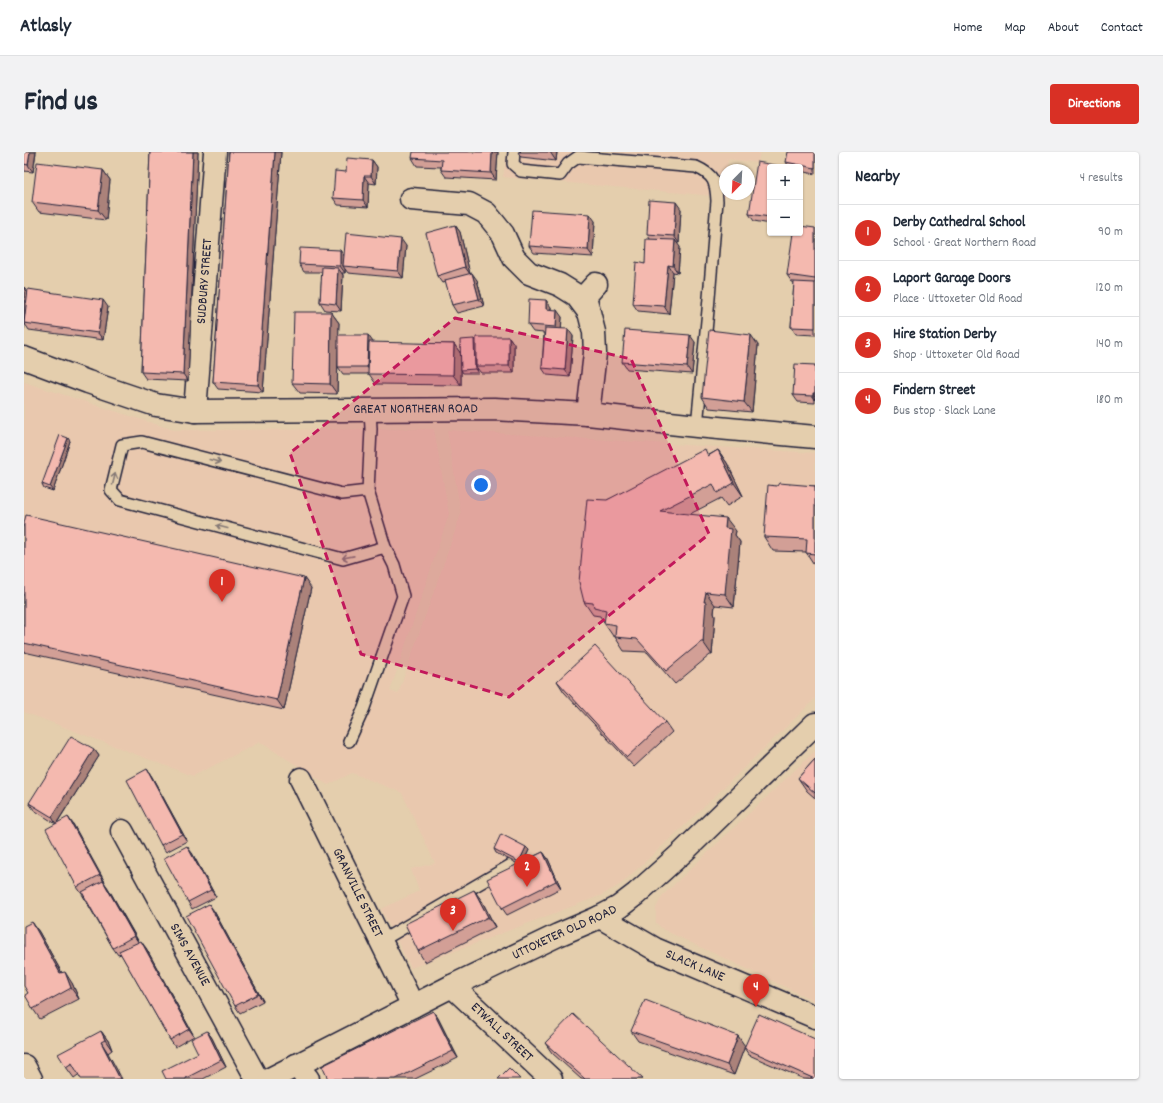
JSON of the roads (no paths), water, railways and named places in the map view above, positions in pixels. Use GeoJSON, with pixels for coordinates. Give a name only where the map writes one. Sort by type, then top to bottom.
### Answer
{"type":"FeatureCollection","features":[{"type":"Feature","properties":{"kind":"street","name":"SUDBURY STREET"},"geometry":{"type":"LineString","coordinates":[[195,411],[216,152]]}},
{"type":"Feature","properties":{"kind":"street"},"geometry":{"type":"LineString","coordinates":[[412,199],[469,204],[486,213],[503,234],[514,258],[529,273],[560,285],[576,295],[588,310]]}},
{"type":"Feature","properties":{"kind":"street"},"geometry":{"type":"LineString","coordinates":[[588,414],[595,353],[594,332],[585,296],[596,284]]}},
{"type":"Feature","properties":{"kind":"street","name":"GREAT NORTHERN ROAD"},"geometry":{"type":"LineString","coordinates":[[24,358],[156,405],[195,411],[494,409],[588,414],[815,437]]}},
{"type":"Feature","properties":{"kind":"street","name":"UTTOXETER OLD ROAD"},"geometry":{"type":"LineString","coordinates":[[270,1079],[302,1072],[413,1006],[618,907],[636,894],[684,851],[815,724]]}},
{"type":"Feature","properties":{"kind":"street","name":"GRANVILLE STREET"},"geometry":{"type":"LineString","coordinates":[[301,779],[413,1006]]}},
{"type":"Feature","properties":{"kind":"street","name":"SIMS AVENUE"},"geometry":{"type":"LineString","coordinates":[[122,830],[257,1079]]}},
{"type":"Feature","properties":{"kind":"street","name":"SLACK LANE"},"geometry":{"type":"LineString","coordinates":[[600,917],[655,949],[815,1016]]}},
{"type":"Feature","properties":{"kind":"street","name":"ETWALL STREET"},"geometry":{"type":"LineString","coordinates":[[452,986],[551,1079]]}},
{"type":"Feature","properties":{"kind":"street"},"geometry":{"type":"LineString","coordinates":[[24,1066],[32,1079]]}},
{"type":"Feature","properties":{"kind":"lane"},"geometry":{"type":"LineString","coordinates":[[514,152],[512,164],[521,171],[560,175],[568,164],[578,156],[696,167],[706,171],[713,178],[716,187],[717,201],[708,316],[697,426]]}},
{"type":"Feature","properties":{"kind":"lane"},"geometry":{"type":"LineString","coordinates":[[349,741],[364,708],[403,596],[394,566],[385,547],[368,491],[371,429],[370,409]]}},
{"type":"Feature","properties":{"kind":"lane"},"geometry":{"type":"LineString","coordinates":[[368,491],[342,494],[142,442],[122,445],[111,490],[120,500],[343,559],[385,547]]}},
{"type":"Feature","properties":{"kind":"lane"},"geometry":{"type":"LineString","coordinates":[[381,941],[511,864]]}},
{"type":"Feature","properties":{"kind":"place","name":"Derby Cathedral School"},"geometry":{"type":"Point","coordinates":[222,602]}},
{"type":"Feature","properties":{"kind":"place","name":"Laport Garage Doors"},"geometry":{"type":"Point","coordinates":[527,887]}},
{"type":"Feature","properties":{"kind":"place","name":"Hire Station Derby"},"geometry":{"type":"Point","coordinates":[453,931]}},
{"type":"Feature","properties":{"kind":"place","name":"Findern Street"},"geometry":{"type":"Point","coordinates":[756,1007]}}]}
